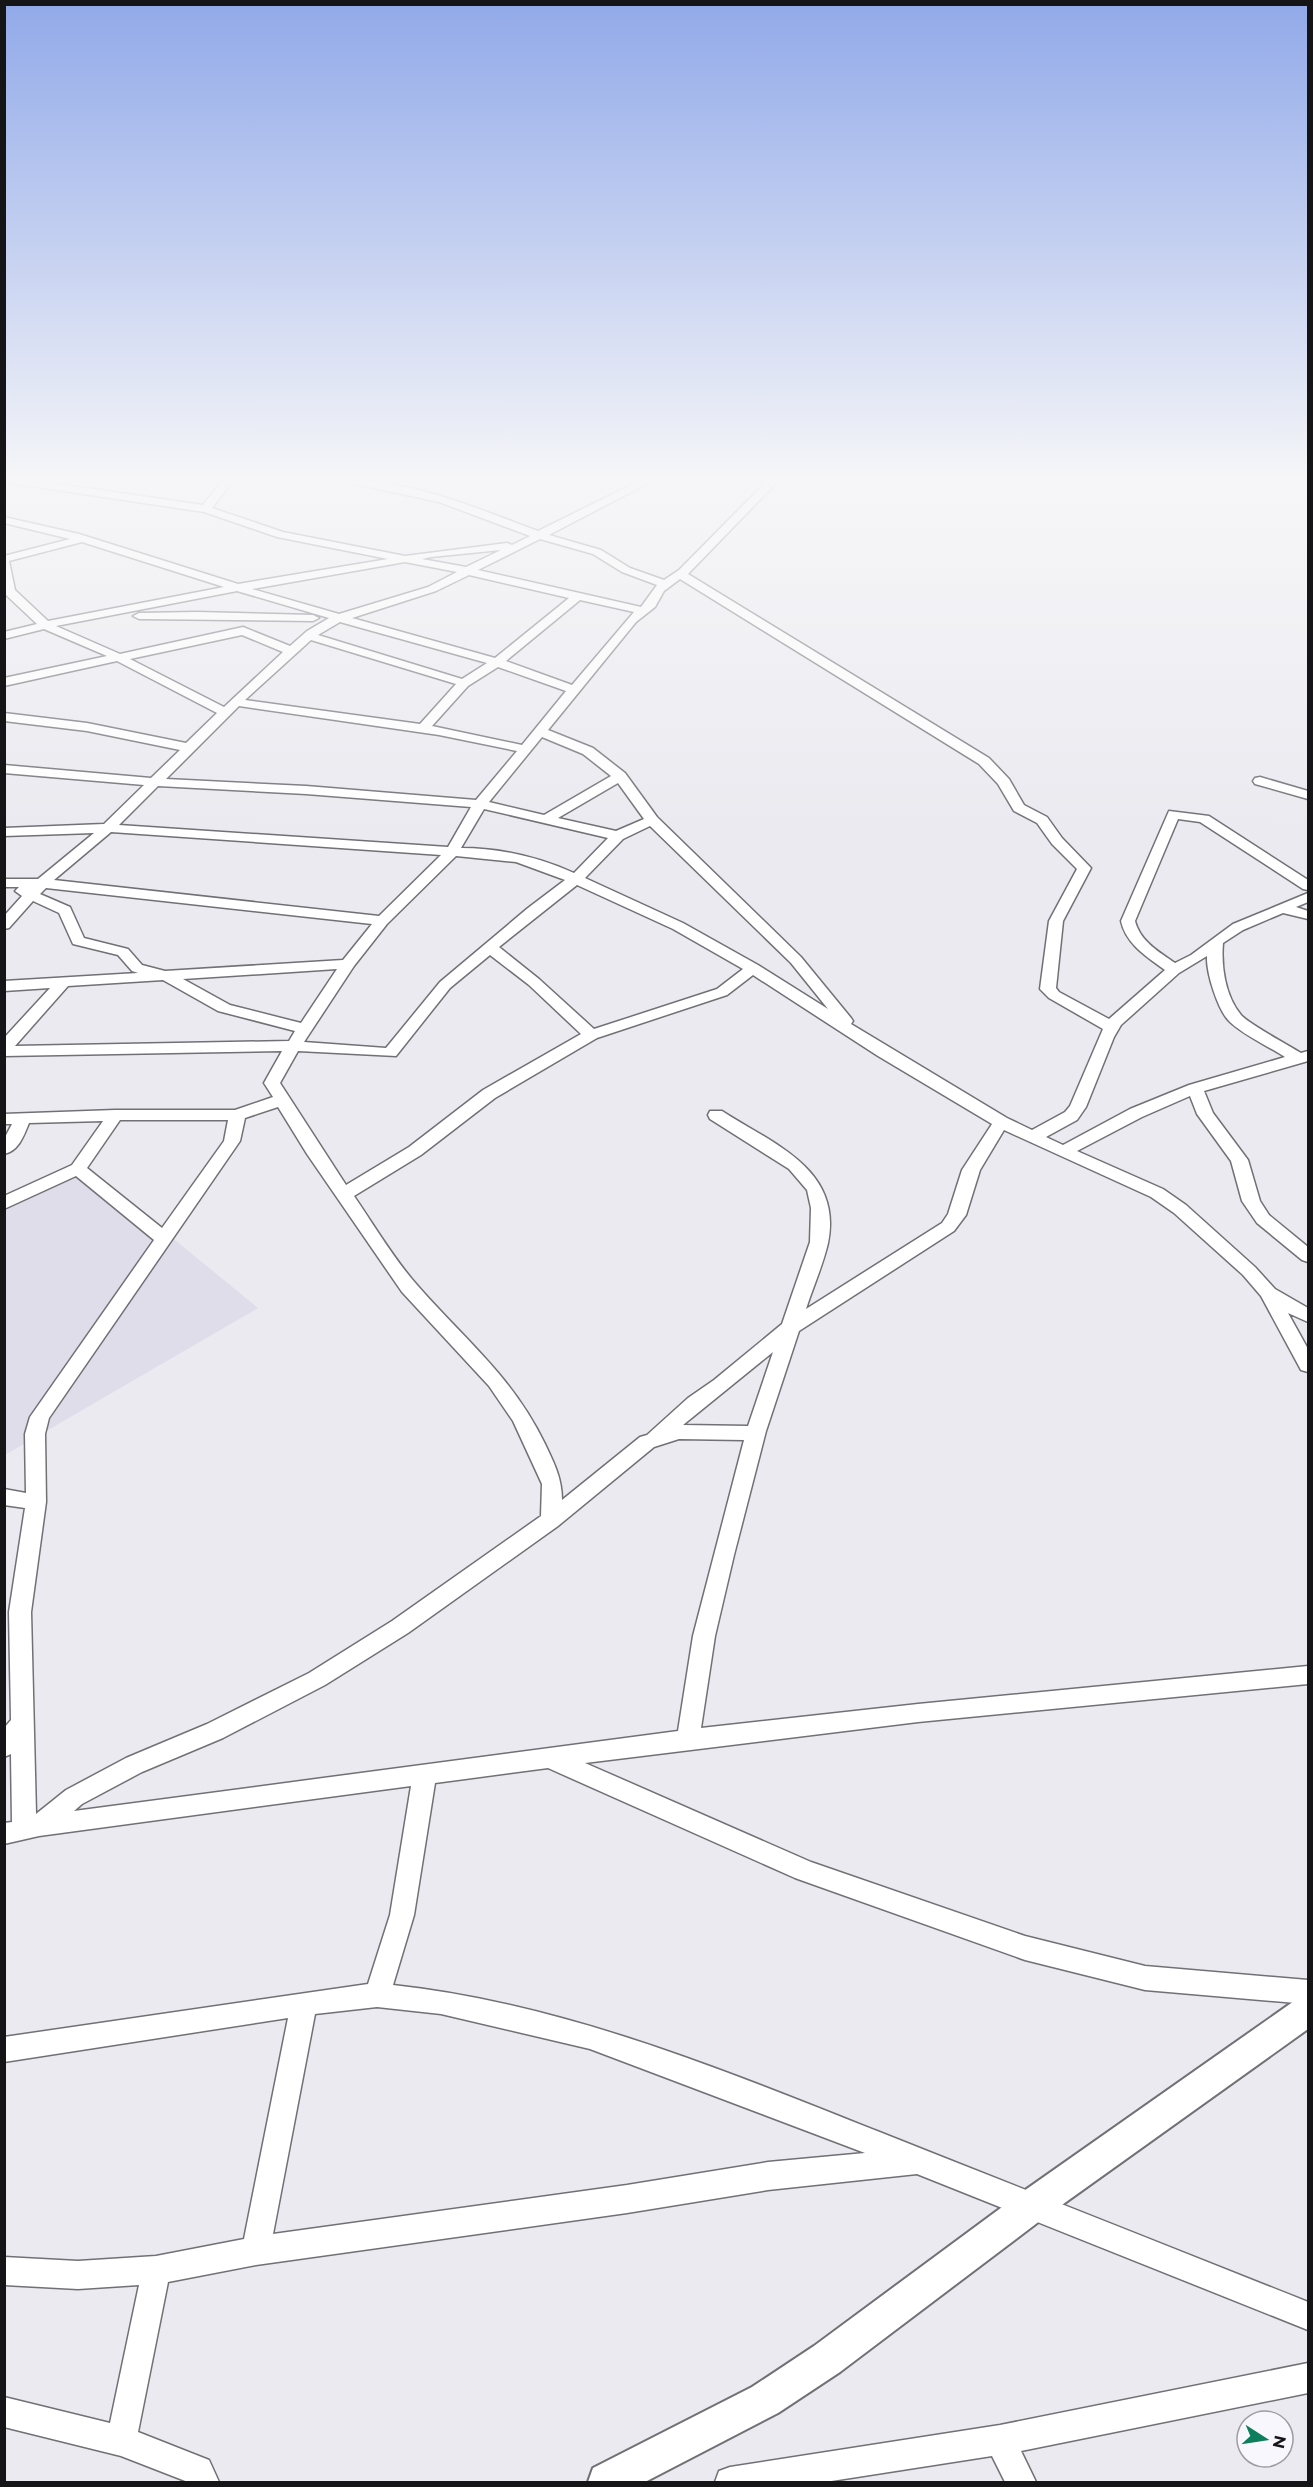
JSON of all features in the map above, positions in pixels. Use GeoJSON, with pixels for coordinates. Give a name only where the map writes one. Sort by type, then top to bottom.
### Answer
{"type":"FeatureCollection","features":[{"type":"Feature","properties":{"kind":"main road"},"geometry":{"type":"LineString","coordinates":[[607,2482],[765,2400],[827,2360],[1033,2205],[1308,2010]]}},
{"type":"Feature","properties":{"kind":"street"},"geometry":{"type":"LineString","coordinates":[[12,596],[46,627],[118,657],[226,713]]}},
{"type":"Feature","properties":{"kind":"street"},"geometry":{"type":"LineString","coordinates":[[4,636],[79,617],[192,596]]}},
{"type":"Feature","properties":{"kind":"street"},"geometry":{"type":"LineString","coordinates":[[238,596],[243,631]]}},
{"type":"Feature","properties":{"kind":"street"},"geometry":{"type":"LineString","coordinates":[[263,596],[529,671],[575,690]]}},
{"type":"Feature","properties":{"kind":"street"},"geometry":{"type":"LineString","coordinates":[[4,925],[42,883],[108,828],[290,651],[338,618],[409,596]]}},
{"type":"Feature","properties":{"kind":"street"},"geometry":{"type":"LineString","coordinates":[[578,596],[644,611]]}},
{"type":"Feature","properties":{"kind":"street"},"geometry":{"type":"LineString","coordinates":[[423,729],[464,683],[497,662],[578,596]]}},
{"type":"Feature","properties":{"kind":"street"},"geometry":{"type":"LineString","coordinates":[[552,1520],[552,1484],[522,1419],[496,1381],[409,1288],[280,1100],[272,1083],[293,1046],[348,964],[382,921],[452,852],[480,804],[625,628],[651,605],[657,596]]}},
{"type":"Feature","properties":{"kind":"street"},"geometry":{"type":"LineString","coordinates":[[716,596],[984,761],[1006,785],[1019,808],[1042,820],[1057,841],[1084,868],[1056,921],[1048,989],[1054,995],[1112,1027]]}},
{"type":"Feature","properties":{"kind":"street"},"geometry":{"type":"LineString","coordinates":[[79,617],[338,618]]}},
{"type":"Feature","properties":{"kind":"street"},"geometry":{"type":"LineString","coordinates":[[4,682],[243,631],[290,651]]}},
{"type":"Feature","properties":{"kind":"street"},"geometry":{"type":"LineString","coordinates":[[309,636],[464,683]]}},
{"type":"Feature","properties":{"kind":"street"},"geometry":{"type":"LineString","coordinates":[[236,702],[423,729],[525,749]]}},
{"type":"Feature","properties":{"kind":"street"},"geometry":{"type":"LineString","coordinates":[[4,717],[87,727],[190,748]]}},
{"type":"Feature","properties":{"kind":"street"},"geometry":{"type":"LineString","coordinates":[[539,731],[588,751],[621,776],[652,820],[796,960],[858,1035]]}},
{"type":"Feature","properties":{"kind":"street"},"geometry":{"type":"LineString","coordinates":[[4,770],[480,804],[618,836]]}},
{"type":"Feature","properties":{"kind":"street"},"geometry":{"type":"LineString","coordinates":[[547,819],[621,776]]}},
{"type":"Feature","properties":{"kind":"street"},"geometry":{"type":"LineString","coordinates":[[1260,782],[1308,795]]}},
{"type":"Feature","properties":{"kind":"street"},"geometry":{"type":"LineString","coordinates":[[1174,970],[1137,941],[1128,921],[1133,903],[1174,814],[1204,819],[1308,886]]}},
{"type":"Feature","properties":{"kind":"street"},"geometry":{"type":"LineString","coordinates":[[4,1050],[293,1046],[390,1053],[445,985],[576,879],[618,836],[652,820]]}},
{"type":"Feature","properties":{"kind":"street"},"geometry":{"type":"LineString","coordinates":[[4,832],[108,828],[452,852],[479,851],[537,863],[678,926],[753,968],[948,1092],[1001,1122],[1165,1198],[1220,1243],[1268,1293],[1308,1365]]}},
{"type":"Feature","properties":{"kind":"street"},"geometry":{"type":"LineString","coordinates":[[4,883],[42,883],[382,921]]}},
{"type":"Feature","properties":{"kind":"street"},"geometry":{"type":"LineString","coordinates":[[4,883],[65,910],[78,941],[123,952],[137,968],[166,976],[224,1008],[304,1029]]}},
{"type":"Feature","properties":{"kind":"street"},"geometry":{"type":"LineString","coordinates":[[1032,1137],[1071,1116],[1078,1107],[1112,1027],[1130,1007],[1174,970],[1196,958],[1216,941],[1238,927],[1308,897]]}},
{"type":"Feature","properties":{"kind":"street"},"geometry":{"type":"LineString","coordinates":[[1281,908],[1308,915]]}},
{"type":"Feature","properties":{"kind":"street"},"geometry":{"type":"LineString","coordinates":[[1216,941],[1214,963],[1221,990],[1234,1018],[1304,1058]]}},
{"type":"Feature","properties":{"kind":"street"},"geometry":{"type":"LineString","coordinates":[[490,947],[534,982],[591,1035]]}},
{"type":"Feature","properties":{"kind":"street"},"geometry":{"type":"LineString","coordinates":[[4,986],[348,964]]}},
{"type":"Feature","properties":{"kind":"street"},"geometry":{"type":"LineString","coordinates":[[344,1194],[415,1151],[489,1094],[591,1035],[722,992],[753,968]]}},
{"type":"Feature","properties":{"kind":"street"},"geometry":{"type":"LineString","coordinates":[[4,1050],[63,983]]}},
{"type":"Feature","properties":{"kind":"street"},"geometry":{"type":"LineString","coordinates":[[1063,1152],[1136,1113],[1195,1088],[1304,1058]]}},
{"type":"Feature","properties":{"kind":"street"},"geometry":{"type":"LineString","coordinates":[[1195,1088],[1205,1114],[1239,1160],[1251,1201],[1263,1219],[1308,1256]]}},
{"type":"Feature","properties":{"kind":"street"},"geometry":{"type":"LineString","coordinates":[[4,1119],[115,1114],[237,1115],[280,1100]]}},
{"type":"Feature","properties":{"kind":"street"},"geometry":{"type":"LineString","coordinates":[[4,1203],[78,1169],[115,1114]]}},
{"type":"Feature","properties":{"kind":"street"},"geometry":{"type":"LineString","coordinates":[[22,1830],[21,1723],[12,1613],[36,1502],[35,1434],[40,1417],[232,1141],[237,1115]]}},
{"type":"Feature","properties":{"kind":"street"},"geometry":{"type":"LineString","coordinates":[[688,1739],[704,1636],[723,1555],[756,1433],[819,1242],[820,1208],[815,1189],[795,1165],[716,1115]]}},
{"type":"Feature","properties":{"kind":"street"},"geometry":{"type":"LineString","coordinates":[[4,1149],[13,1140],[23,1118]]}},
{"type":"Feature","properties":{"kind":"street"},"geometry":{"type":"LineString","coordinates":[[654,1440],[695,1403],[791,1327],[948,1227],[957,1215],[972,1170],[1001,1122]]}},
{"type":"Feature","properties":{"kind":"street"},"geometry":{"type":"LineString","coordinates":[[78,1169],[165,1240]]}},
{"type":"Feature","properties":{"kind":"street"},"geometry":{"type":"LineString","coordinates":[[1268,1293],[1308,1316]]}},
{"type":"Feature","properties":{"kind":"street"},"geometry":{"type":"LineString","coordinates":[[22,1830],[74,1797],[134,1765],[215,1731],[317,1679],[400,1627],[552,1520],[648,1442],[679,1432],[756,1433]]}},
{"type":"Feature","properties":{"kind":"street"},"geometry":{"type":"LineString","coordinates":[[4,1497],[36,1502]]}},
{"type":"Feature","properties":{"kind":"street"},"geometry":{"type":"LineString","coordinates":[[22,1830],[688,1739],[918,1713],[1308,1675]]}},
{"type":"Feature","properties":{"kind":"street"},"geometry":{"type":"LineString","coordinates":[[4,1747],[21,1723]]}},
{"type":"Feature","properties":{"kind":"street"},"geometry":{"type":"LineString","coordinates":[[548,1757],[804,1870],[1025,1948],[1145,1978],[1308,1992]]}},
{"type":"Feature","properties":{"kind":"street"},"geometry":{"type":"LineString","coordinates":[[377,1995],[402,1915],[425,1774]]}},
{"type":"Feature","properties":{"kind":"street"},"geometry":{"type":"LineString","coordinates":[[4,2050],[377,1995],[441,2002],[590,2037],[803,2115],[1308,2316]]}},
{"type":"Feature","properties":{"kind":"street"},"geometry":{"type":"LineString","coordinates":[[256,2251],[304,2004]]}},
{"type":"Feature","properties":{"kind":"street"},"geometry":{"type":"LineString","coordinates":[[4,2271],[78,2275],[156,2270],[256,2251],[627,2199],[768,2176],[915,2161]]}},
{"type":"Feature","properties":{"kind":"street"},"geometry":{"type":"LineString","coordinates":[[121,2441],[156,2270]]}},
{"type":"Feature","properties":{"kind":"street"},"geometry":{"type":"LineString","coordinates":[[730,2482],[1000,2440],[1308,2378]]}},
{"type":"Feature","properties":{"kind":"street"},"geometry":{"type":"LineString","coordinates":[[4,2412],[121,2441],[198,2471],[204,2482]]}},
{"type":"Feature","properties":{"kind":"street"},"geometry":{"type":"LineString","coordinates":[[1000,2440],[1021,2482]]}},
{"type":"Feature","properties":{"kind":"shaded area"},"geometry":{"type":"Polygon","coordinates":[[[66,1170],[92,1172],[258,1308],[5,1455],[5,1199],[66,1170]]]}}]}
